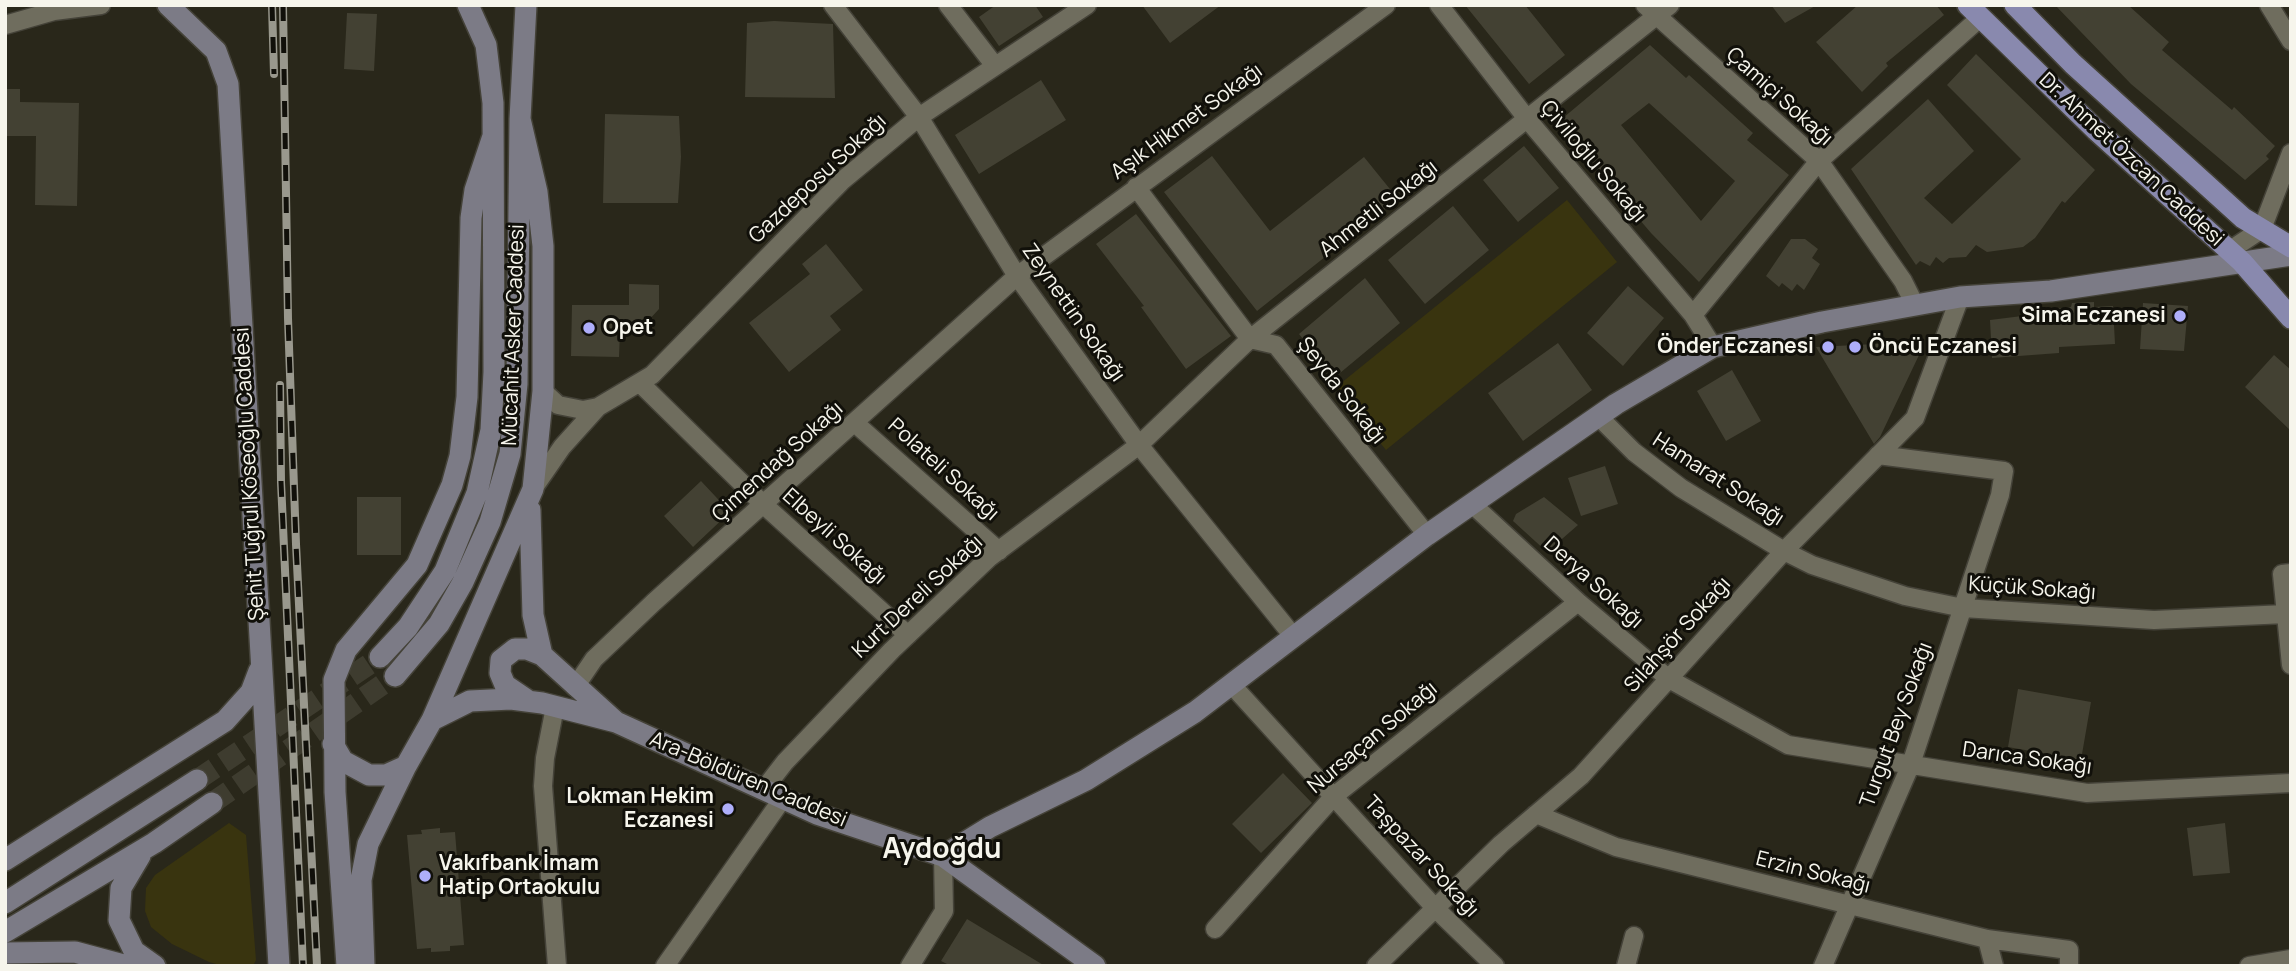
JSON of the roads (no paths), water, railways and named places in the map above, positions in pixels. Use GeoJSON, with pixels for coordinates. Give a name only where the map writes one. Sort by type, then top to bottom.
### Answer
{"type":"FeatureCollection","features":[{"type":"Feature","properties":{"kind":"main road","name":"Şehit Tuğrul Köseoğlu Caddesi"},"geometry":{"type":"LineString","coordinates":[[168,5],[216,51],[228,84],[278,964]]}},
{"type":"Feature","properties":{"kind":"main road","name":"Mücahit Asker Caddesi"},"geometry":{"type":"LineString","coordinates":[[380,657],[408,627],[445,571],[463,533],[483,473],[493,408],[493,136],[490,68],[486,45],[468,5]]}},
{"type":"Feature","properties":{"kind":"main road","name":"Mücahit Asker Caddesi"},"geometry":{"type":"LineString","coordinates":[[395,676],[427,642],[452,603],[483,541],[505,478],[517,384],[520,119],[526,5]]}},
{"type":"Feature","properties":{"kind":"main road","name":"Dr. Ahmet Özcan Caddesi"},"geometry":{"type":"LineString","coordinates":[[2015,5],[2073,64],[2243,218],[2291,247]]}},
{"type":"Feature","properties":{"kind":"main road","name":"Dr. Ahmet Özcan Caddesi"},"geometry":{"type":"LineString","coordinates":[[1975,11],[2096,130],[2235,257],[2291,318]]}},
{"type":"Feature","properties":{"kind":"main road"},"geometry":{"type":"LineString","coordinates":[[520,119],[537,192],[543,246],[543,391],[532,496],[533,615],[542,655]]}},
{"type":"Feature","properties":{"kind":"main road"},"geometry":{"type":"LineString","coordinates":[[347,966],[333,744],[333,685],[340,661],[416,565],[444,510],[455,475],[467,397],[471,218],[475,190],[493,136]]}},
{"type":"Feature","properties":{"kind":"main road"},"geometry":{"type":"LineString","coordinates":[[943,856],[990,827],[1086,780],[1195,712],[1427,535],[1598,416],[1713,347],[1822,322],[1960,297],[2051,291],[2198,271],[2235,257],[2291,255]]}},
{"type":"Feature","properties":{"kind":"main road"},"geometry":{"type":"LineString","coordinates":[[364,966],[360,900],[363,863],[374,829],[432,720],[532,496]]}},
{"type":"Feature","properties":{"kind":"main road"},"geometry":{"type":"LineString","coordinates":[[528,701],[505,685],[500,666],[504,656],[515,649],[527,649],[542,655]]}},
{"type":"Feature","properties":{"kind":"main road","name":"Ara-Böldüren Caddesi"},"geometry":{"type":"LineString","coordinates":[[542,655],[616,722]]}},
{"type":"Feature","properties":{"kind":"main road"},"geometry":{"type":"LineString","coordinates":[[5,860],[225,722],[251,692],[261,666]]}},
{"type":"Feature","properties":{"kind":"main road","name":"Ara-Böldüren Caddesi"},"geometry":{"type":"LineString","coordinates":[[432,720],[470,701],[528,701],[616,722],[817,814],[943,856],[1092,965]]}},
{"type":"Feature","properties":{"kind":"main road"},"geometry":{"type":"LineString","coordinates":[[333,744],[343,761],[369,775],[386,775],[406,766]]}},
{"type":"Feature","properties":{"kind":"main road"},"geometry":{"type":"LineString","coordinates":[[5,903],[197,780]]}},
{"type":"Feature","properties":{"kind":"main road"},"geometry":{"type":"LineString","coordinates":[[5,932],[154,843],[212,803]]}},
{"type":"Feature","properties":{"kind":"main road"},"geometry":{"type":"LineString","coordinates":[[154,843],[125,876],[118,910],[127,941],[134,951],[155,966]]}},
{"type":"Feature","properties":{"kind":"main road"},"geometry":{"type":"LineString","coordinates":[[5,953],[40,950],[75,952],[127,966]]}},
{"type":"Feature","properties":{"kind":"street"},"geometry":{"type":"LineString","coordinates":[[5,25],[54,11],[101,5]]}},
{"type":"Feature","properties":{"kind":"street","name":"Zeynettin Sokağı"},"geometry":{"type":"LineString","coordinates":[[833,5],[919,117],[1017,276],[1139,445],[1293,636]]}},
{"type":"Feature","properties":{"kind":"street"},"geometry":{"type":"LineString","coordinates":[[948,5],[995,66]]}},
{"type":"Feature","properties":{"kind":"street","name":"Aşık Hikmet Sokağı"},"geometry":{"type":"LineString","coordinates":[[1017,276],[1386,5]]}},
{"type":"Feature","properties":{"kind":"street","name":"Çiviloğlu Sokağı"},"geometry":{"type":"LineString","coordinates":[[1439,5],[1528,120],[1693,315],[1713,347]]}},
{"type":"Feature","properties":{"kind":"street","name":"Ahmetli Sokağı"},"geometry":{"type":"LineString","coordinates":[[1122,456],[1139,445],[1250,339],[1528,120],[1650,11],[1670,5]]}},
{"type":"Feature","properties":{"kind":"street"},"geometry":{"type":"LineString","coordinates":[[2269,5],[2291,41]]}},
{"type":"Feature","properties":{"kind":"street","name":"Gazdeposu Sokağı"},"geometry":{"type":"LineString","coordinates":[[598,407],[652,375],[843,180],[919,117],[1075,8]]}},
{"type":"Feature","properties":{"kind":"street","name":"Çamiçi Sokağı"},"geometry":{"type":"LineString","coordinates":[[1650,11],[1819,161],[1903,281],[1915,305]]}},
{"type":"Feature","properties":{"kind":"street"},"geometry":{"type":"LineString","coordinates":[[1693,315],[1819,161],[1975,11]]}},
{"type":"Feature","properties":{"kind":"street"},"geometry":{"type":"LineString","coordinates":[[2235,257],[2262,229],[2291,153]]}},
{"type":"Feature","properties":{"kind":"street"},"geometry":{"type":"LineString","coordinates":[[1136,187],[1250,339]]}},
{"type":"Feature","properties":{"kind":"street","name":"Çimendağ Sokağı"},"geometry":{"type":"LineString","coordinates":[[575,687],[594,659],[1017,276]]}},
{"type":"Feature","properties":{"kind":"street","name":"Silahşör Sokağı"},"geometry":{"type":"LineString","coordinates":[[1376,966],[1500,844],[1581,776],[1784,551],[1915,418],[1960,297]]}},
{"type":"Feature","properties":{"kind":"street","name":"Şeyda Sokağı"},"geometry":{"type":"LineString","coordinates":[[1250,339],[1276,345],[1427,535]]}},
{"type":"Feature","properties":{"kind":"street","name":"Elbeyli Sokağı"},"geometry":{"type":"LineString","coordinates":[[640,383],[764,505],[908,635]]}},
{"type":"Feature","properties":{"kind":"street"},"geometry":{"type":"LineString","coordinates":[[543,391],[558,405],[571,409],[598,407]]}},
{"type":"Feature","properties":{"kind":"street"},"geometry":{"type":"LineString","coordinates":[[532,496],[562,447],[598,407]]}},
{"type":"Feature","properties":{"kind":"street","name":"Hamarat Sokağı"},"geometry":{"type":"LineString","coordinates":[[1598,416],[1634,452],[1681,488],[1784,551]]}},
{"type":"Feature","properties":{"kind":"street","name":"Polateli Sokağı"},"geometry":{"type":"LineString","coordinates":[[856,424],[999,551]]}},
{"type":"Feature","properties":{"kind":"street","name":"Turgut Bey Sokağı"},"geometry":{"type":"LineString","coordinates":[[1829,962],[1848,905],[1911,764],[2000,495],[2004,471],[1878,455]]}},
{"type":"Feature","properties":{"kind":"street","name":"Kurt Dereli Sokağı"},"geometry":{"type":"LineString","coordinates":[[665,966],[773,794],[785,762],[908,635],[999,551],[1122,456]]}},
{"type":"Feature","properties":{"kind":"street","name":"Derya Sokağı"},"geometry":{"type":"LineString","coordinates":[[1472,504],[1578,602],[1669,679],[1788,746],[1883,762]]}},
{"type":"Feature","properties":{"kind":"street","name":"Küçük Sokağı"},"geometry":{"type":"LineString","coordinates":[[1784,551],[1812,565],[1905,596],[1963,608],[2154,620],[2286,614]]}},
{"type":"Feature","properties":{"kind":"street"},"geometry":{"type":"LineString","coordinates":[[2291,573],[2282,574],[2291,665]]}},
{"type":"Feature","properties":{"kind":"street","name":"Nursaçan Sokağı"},"geometry":{"type":"LineString","coordinates":[[1215,929],[1334,796],[1578,602]]}},
{"type":"Feature","properties":{"kind":"street","name":"Taşpazar Sokağı"},"geometry":{"type":"LineString","coordinates":[[1231,684],[1436,909],[1495,966]]}},
{"type":"Feature","properties":{"kind":"street"},"geometry":{"type":"LineString","coordinates":[[555,707],[545,758],[543,786],[557,966]]}},
{"type":"Feature","properties":{"kind":"street","name":"Darıca Sokağı"},"geometry":{"type":"LineString","coordinates":[[1883,762],[1911,764],[2087,793],[2291,783]]}},
{"type":"Feature","properties":{"kind":"street","name":"Erzin Sokağı"},"geometry":{"type":"LineString","coordinates":[[1536,814],[1615,847],[1987,939],[2069,950],[2069,966]]}},
{"type":"Feature","properties":{"kind":"street"},"geometry":{"type":"LineString","coordinates":[[910,966],[944,911],[943,856]]}},
{"type":"Feature","properties":{"kind":"street"},"geometry":{"type":"LineString","coordinates":[[1626,966],[1634,936]]}},
{"type":"Feature","properties":{"kind":"street"},"geometry":{"type":"LineString","coordinates":[[1987,939],[1994,966]]}},
{"type":"Feature","properties":{"kind":"street"},"geometry":{"type":"LineString","coordinates":[[2249,966],[2291,959]]}},
{"type":"Feature","properties":{"kind":"tunnel"},"geometry":{"type":"LineString","coordinates":[[197,780],[380,657]]}},
{"type":"Feature","properties":{"kind":"tunnel"},"geometry":{"type":"LineString","coordinates":[[212,803],[395,676]]}},
{"type":"Feature","properties":{"kind":"railway"},"geometry":{"type":"LineString","coordinates":[[272,5],[274,74]]}},
{"type":"Feature","properties":{"kind":"railway"},"geometry":{"type":"LineString","coordinates":[[283,5],[288,318],[296,544],[317,966]]}},
{"type":"Feature","properties":{"kind":"railway"},"geometry":{"type":"LineString","coordinates":[[280,385],[281,482],[303,966]]}},
{"type":"Feature","properties":{"kind":"place","name":"Sima Eczanesi"},"geometry":{"type":"Point","coordinates":[2180,316]}},
{"type":"Feature","properties":{"kind":"place","name":"Opet"},"geometry":{"type":"Point","coordinates":[589,328]}},
{"type":"Feature","properties":{"kind":"place","name":"Önder Eczanesi"},"geometry":{"type":"Point","coordinates":[1828,347]}},
{"type":"Feature","properties":{"kind":"place","name":"Öncü Eczanesi"},"geometry":{"type":"Point","coordinates":[1855,347]}},
{"type":"Feature","properties":{"kind":"place","name":"Lokman Hekim Eczanesi"},"geometry":{"type":"Point","coordinates":[728,809]}},
{"type":"Feature","properties":{"kind":"place","name":"Vakıfbank İmam Hatip Ortaokulu"},"geometry":{"type":"Point","coordinates":[425,876]}},
{"type":"Feature","properties":{"kind":"district","name":"Aydoğdu"},"geometry":{"type":"Point","coordinates":[942,850]}}]}
